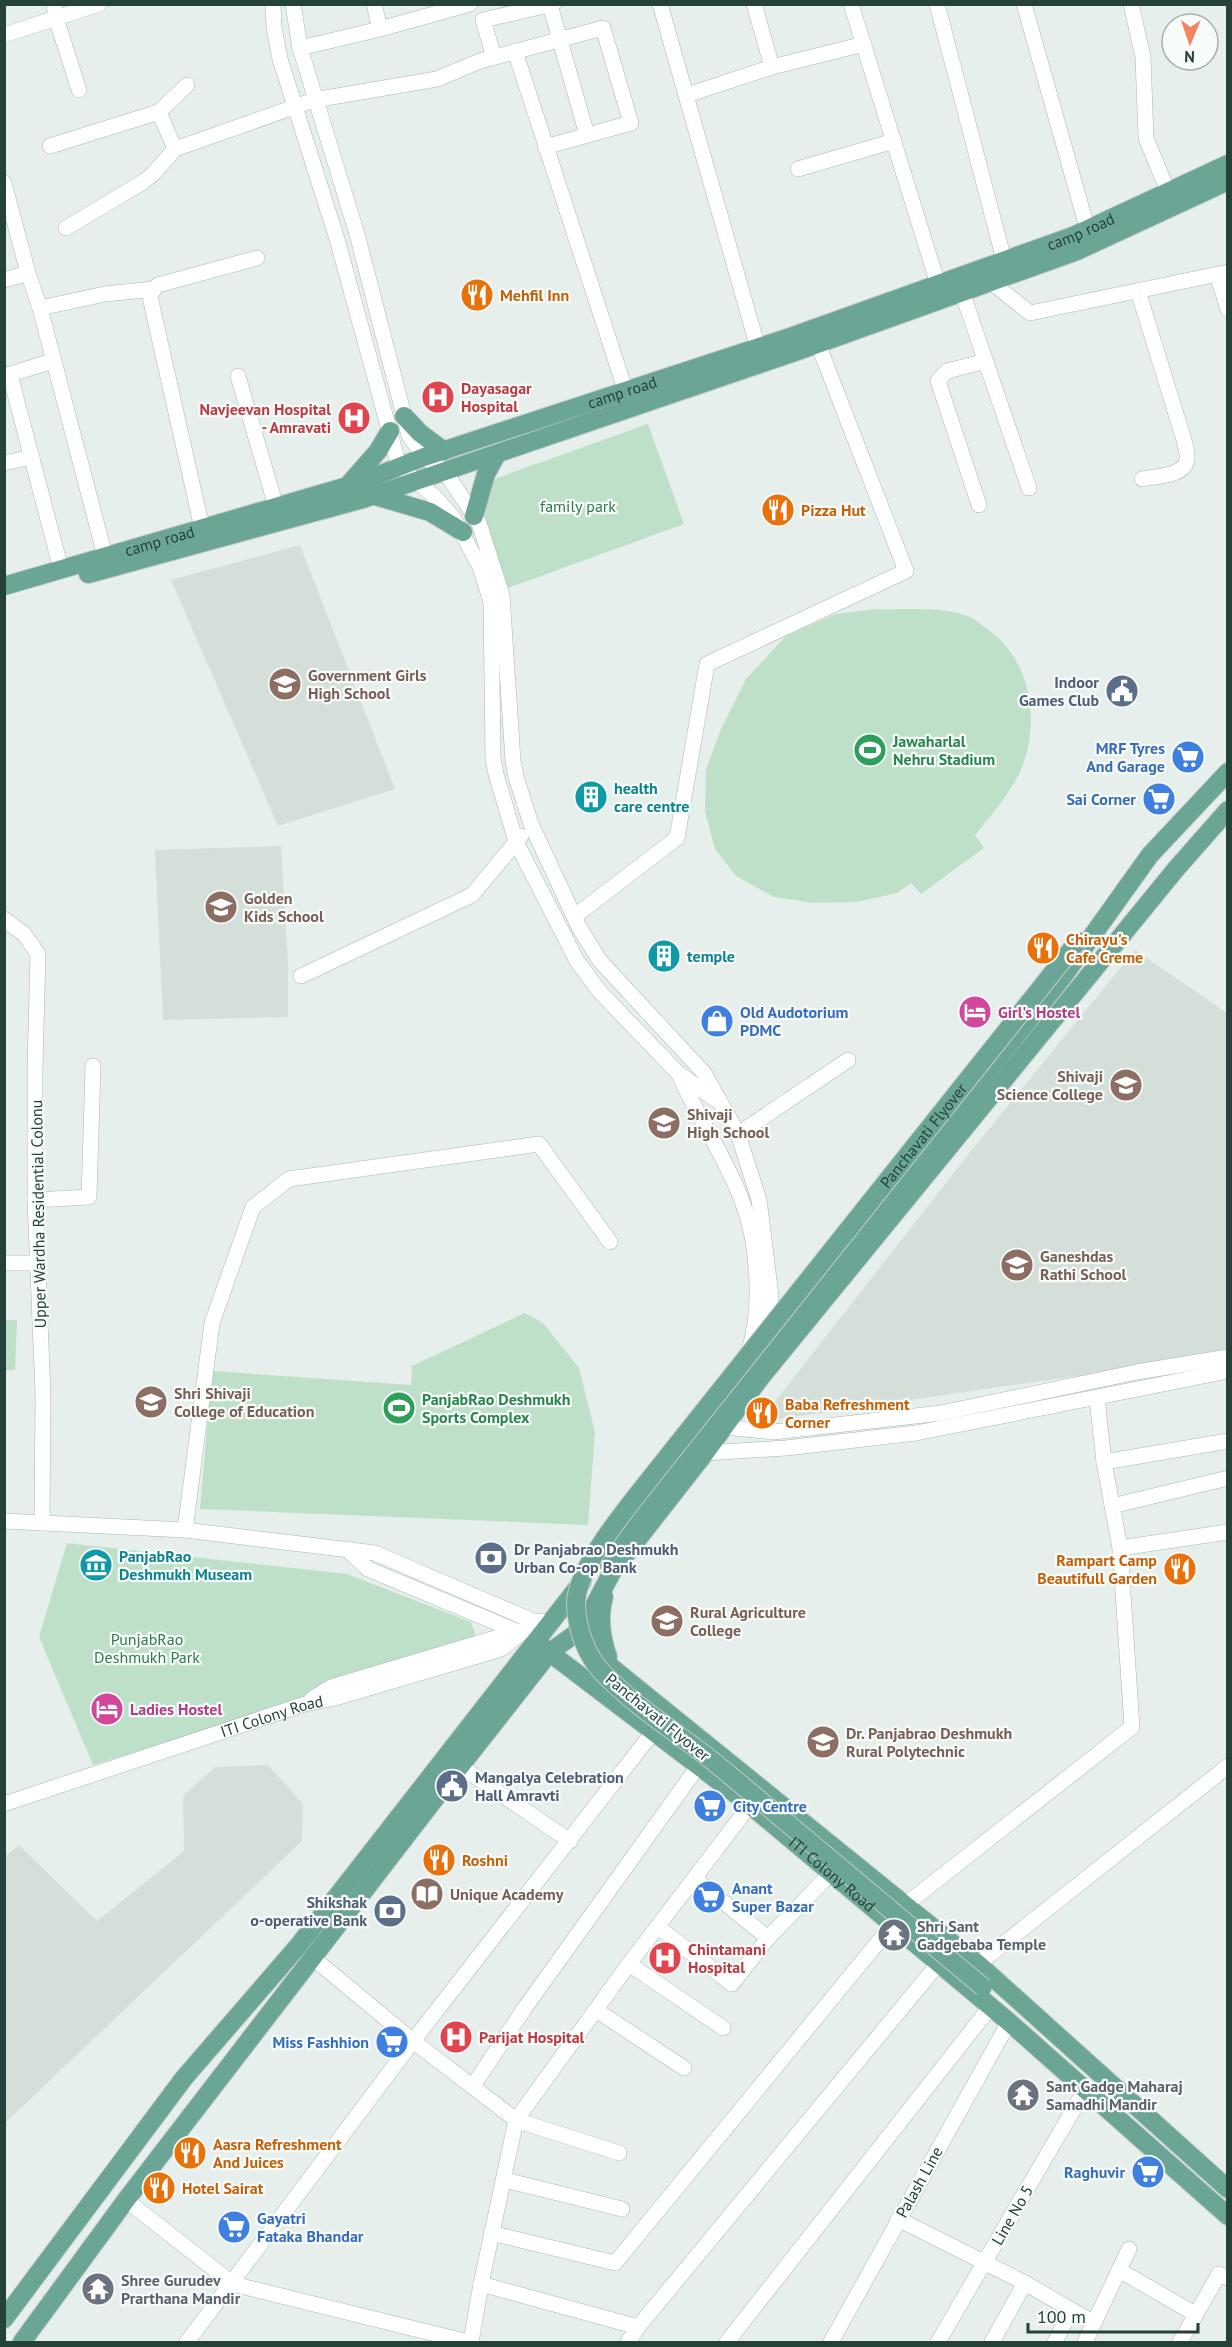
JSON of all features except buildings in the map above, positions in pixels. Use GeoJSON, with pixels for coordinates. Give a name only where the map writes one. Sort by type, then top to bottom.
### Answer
{"type":"FeatureCollection","features":[{"type":"Feature","properties":{"kind":"main road","name":"camp road"},"geometry":{"type":"LineString","coordinates":[[4,597],[372,495],[818,344],[940,291],[1004,260],[1090,236],[1168,192],[1227,164]]}},
{"type":"Feature","properties":{"kind":"main road","name":"camp road"},"geometry":{"type":"LineString","coordinates":[[4,586],[347,487],[424,457],[940,291],[962,292],[991,282],[1090,236],[1227,181]]}},
{"type":"Feature","properties":{"kind":"main road"},"geometry":{"type":"LineString","coordinates":[[404,416],[420,433],[444,451]]}},
{"type":"Feature","properties":{"kind":"main road"},"geometry":{"type":"LineString","coordinates":[[347,487],[378,451],[390,431]]}},
{"type":"Feature","properties":{"kind":"main road"},"geometry":{"type":"LineString","coordinates":[[474,516],[483,481],[497,454]]}},
{"type":"Feature","properties":{"kind":"main road"},"geometry":{"type":"LineString","coordinates":[[372,495],[429,512],[462,532]]}},
{"type":"Feature","properties":{"kind":"main road"},"geometry":{"type":"LineString","coordinates":[[717,1423],[757,1350],[1062,978],[1150,855],[1227,772]]}},
{"type":"Feature","properties":{"kind":"main road"},"geometry":{"type":"LineString","coordinates":[[4,2319],[184,2078],[441,1777],[460,1767],[551,1636],[717,1423],[761,1377],[1176,869],[1227,810]]}},
{"type":"Feature","properties":{"kind":"main road","name":"Panchavati Flyover"},"geometry":{"type":"LineString","coordinates":[[1000,2014],[997,2000],[983,1987],[714,1762],[601,1672],[580,1635],[575,1604],[579,1585],[597,1550],[1078,941],[1101,924]]}},
{"type":"Feature","properties":{"kind":"main road"},"geometry":{"type":"LineString","coordinates":[[22,2343],[126,2200],[313,1958],[441,1777],[522,1638],[551,1636],[582,1629],[612,1572],[697,1450]]}},
{"type":"Feature","properties":{"kind":"main road"},"geometry":{"type":"LineString","coordinates":[[611,1667],[601,1636],[601,1608],[612,1572]]}},
{"type":"Feature","properties":{"kind":"main road"},"geometry":{"type":"LineString","coordinates":[[551,1636],[582,1629]]}},
{"type":"Feature","properties":{"kind":"main road"},"geometry":{"type":"LineString","coordinates":[[582,1629],[611,1667],[978,1964],[1227,2188]]}},
{"type":"Feature","properties":{"kind":"main road","name":"ITI Colony Road"},"geometry":{"type":"LineString","coordinates":[[522,1638],[551,1636],[653,1732],[750,1804],[1000,2014],[1086,2088],[1227,2216]]}},
{"type":"Feature","properties":{"kind":"street"},"geometry":{"type":"LineString","coordinates":[[4,35],[55,11],[99,4]]}},
{"type":"Feature","properties":{"kind":"street"},"geometry":{"type":"LineString","coordinates":[[273,4],[277,44],[337,239],[399,466],[453,518],[480,567],[491,602],[493,758],[516,842],[577,961],[600,992],[679,1074],[718,1100]]}},
{"type":"Feature","properties":{"kind":"street"},"geometry":{"type":"LineString","coordinates":[[293,4],[300,48],[314,100],[357,234],[409,435],[424,457],[445,472],[479,523],[502,595],[513,761],[531,824],[579,927],[600,961],[698,1066],[738,1134],[759,1200],[771,1296],[757,1350],[761,1377]]}},
{"type":"Feature","properties":{"kind":"street"},"geometry":{"type":"LineString","coordinates":[[374,4],[380,29]]}},
{"type":"Feature","properties":{"kind":"street"},"geometry":{"type":"LineString","coordinates":[[300,48],[380,29],[437,9],[470,4]]}},
{"type":"Feature","properties":{"kind":"street"},"geometry":{"type":"LineString","coordinates":[[660,4],[758,348]]}},
{"type":"Feature","properties":{"kind":"street"},"geometry":{"type":"LineString","coordinates":[[754,4],[772,67]]}},
{"type":"Feature","properties":{"kind":"street"},"geometry":{"type":"LineString","coordinates":[[936,4],[1004,260]]}},
{"type":"Feature","properties":{"kind":"street"},"geometry":{"type":"LineString","coordinates":[[1024,4],[1090,236]]}},
{"type":"Feature","properties":{"kind":"street"},"geometry":{"type":"LineString","coordinates":[[1131,4],[1143,57],[1146,138],[1168,192]]}},
{"type":"Feature","properties":{"kind":"street"},"geometry":{"type":"LineString","coordinates":[[494,57],[483,20],[552,5],[559,39],[587,135]]}},
{"type":"Feature","properties":{"kind":"street"},"geometry":{"type":"LineString","coordinates":[[856,6],[864,44],[940,291]]}},
{"type":"Feature","properties":{"kind":"street"},"geometry":{"type":"LineString","coordinates":[[55,11],[79,90]]}},
{"type":"Feature","properties":{"kind":"street"},"geometry":{"type":"LineString","coordinates":[[66,228],[143,182],[175,149],[314,100],[436,79],[494,57],[603,28],[631,123],[545,147]]}},
{"type":"Feature","properties":{"kind":"street"},"geometry":{"type":"LineString","coordinates":[[687,95],[772,67],[864,44]]}},
{"type":"Feature","properties":{"kind":"street"},"geometry":{"type":"LineString","coordinates":[[515,51],[626,392]]}},
{"type":"Feature","properties":{"kind":"street"},"geometry":{"type":"LineString","coordinates":[[50,146],[159,112],[187,85]]}},
{"type":"Feature","properties":{"kind":"street"},"geometry":{"type":"LineString","coordinates":[[159,112],[175,149]]}},
{"type":"Feature","properties":{"kind":"street"},"geometry":{"type":"LineString","coordinates":[[798,169],[894,141]]}},
{"type":"Feature","properties":{"kind":"street"},"geometry":{"type":"LineString","coordinates":[[4,183],[28,273],[40,308],[105,556]]}},
{"type":"Feature","properties":{"kind":"street"},"geometry":{"type":"LineString","coordinates":[[202,528],[150,297],[158,285],[257,258]]}},
{"type":"Feature","properties":{"kind":"street"},"geometry":{"type":"LineString","coordinates":[[4,279],[28,273]]}},
{"type":"Feature","properties":{"kind":"street"},"geometry":{"type":"LineString","coordinates":[[991,282],[1030,313],[1222,274],[1227,309]]}},
{"type":"Feature","properties":{"kind":"street"},"geometry":{"type":"LineString","coordinates":[[40,308],[105,294],[154,289]]}},
{"type":"Feature","properties":{"kind":"street"},"geometry":{"type":"LineString","coordinates":[[1138,291],[1184,440],[1187,459],[1183,468],[1177,472],[1142,479]]}},
{"type":"Feature","properties":{"kind":"street"},"geometry":{"type":"LineString","coordinates":[[962,292],[1029,488]]}},
{"type":"Feature","properties":{"kind":"street"},"geometry":{"type":"LineString","coordinates":[[575,916],[677,838],[707,664],[906,570],[818,344]]}},
{"type":"Feature","properties":{"kind":"street"},"geometry":{"type":"LineString","coordinates":[[53,361],[7,376],[32,457],[61,569]]}},
{"type":"Feature","properties":{"kind":"street"},"geometry":{"type":"LineString","coordinates":[[979,505],[938,381],[947,371],[986,361]]}},
{"type":"Feature","properties":{"kind":"street"},"geometry":{"type":"LineString","coordinates":[[238,376],[276,507]]}},
{"type":"Feature","properties":{"kind":"street"},"geometry":{"type":"LineString","coordinates":[[4,464],[32,457]]}},
{"type":"Feature","properties":{"kind":"street"},"geometry":{"type":"LineString","coordinates":[[301,976],[472,895],[531,824]]}},
{"type":"Feature","properties":{"kind":"street","name":"Upper Wardha Residential Colonu"},"geometry":{"type":"LineString","coordinates":[[4,919],[24,934],[38,954],[35,1200],[43,1394],[42,1523]]}},
{"type":"Feature","properties":{"kind":"street"},"geometry":{"type":"LineString","coordinates":[[738,1134],[848,1060]]}},
{"type":"Feature","properties":{"kind":"street"},"geometry":{"type":"LineString","coordinates":[[35,1200],[89,1197],[93,1066]]}},
{"type":"Feature","properties":{"kind":"street","name":"Panchavati Flyover"},"geometry":{"type":"LineString","coordinates":[[679,1074],[691,1103],[743,1202],[752,1234],[756,1270],[757,1350]]}},
{"type":"Feature","properties":{"kind":"street"},"geometry":{"type":"LineString","coordinates":[[185,1530],[212,1323],[253,1207],[289,1179],[538,1144],[610,1242]]}},
{"type":"Feature","properties":{"kind":"street"},"geometry":{"type":"LineString","coordinates":[[4,1263],[38,1263]]}},
{"type":"Feature","properties":{"kind":"street"},"geometry":{"type":"LineString","coordinates":[[717,1423],[774,1432],[940,1413],[1137,1372],[1227,1357]]}},
{"type":"Feature","properties":{"kind":"street"},"geometry":{"type":"LineString","coordinates":[[697,1450],[786,1448],[915,1433],[1227,1371]]}},
{"type":"Feature","properties":{"kind":"street"},"geometry":{"type":"LineString","coordinates":[[1023,1396],[1027,1412]]}},
{"type":"Feature","properties":{"kind":"street"},"geometry":{"type":"LineString","coordinates":[[905,1905],[1132,1727],[1120,1548],[1104,1462],[1096,1398]]}},
{"type":"Feature","properties":{"kind":"street"},"geometry":{"type":"LineString","coordinates":[[1104,1462],[1227,1441]]}},
{"type":"Feature","properties":{"kind":"street"},"geometry":{"type":"LineString","coordinates":[[1112,1506],[1227,1478]]}},
{"type":"Feature","properties":{"kind":"street"},"geometry":{"type":"LineString","coordinates":[[4,1521],[185,1530],[375,1553],[533,1621],[551,1636]]}},
{"type":"Feature","properties":{"kind":"street"},"geometry":{"type":"LineString","coordinates":[[1120,1548],[1227,1532]]}},
{"type":"Feature","properties":{"kind":"street"},"geometry":{"type":"LineString","coordinates":[[347,1548],[368,1569],[522,1638]]}},
{"type":"Feature","properties":{"kind":"street","name":"ITI Colony Road"},"geometry":{"type":"LineString","coordinates":[[4,1804],[305,1704],[335,1698],[498,1650],[522,1638],[533,1621]]}},
{"type":"Feature","properties":{"kind":"street"},"geometry":{"type":"LineString","coordinates":[[187,2343],[413,2041],[653,1732]]}},
{"type":"Feature","properties":{"kind":"street"},"geometry":{"type":"LineString","coordinates":[[473,2086],[524,2009],[699,1765]]}},
{"type":"Feature","properties":{"kind":"street"},"geometry":{"type":"LineString","coordinates":[[978,1964],[1227,1766]]}},
{"type":"Feature","properties":{"kind":"street"},"geometry":{"type":"LineString","coordinates":[[460,1767],[570,1841]]}},
{"type":"Feature","properties":{"kind":"street"},"geometry":{"type":"LineString","coordinates":[[126,2200],[233,2284],[470,2343],[516,2120],[629,1964],[750,1804]]}},
{"type":"Feature","properties":{"kind":"street"},"geometry":{"type":"LineString","coordinates":[[658,1928],[732,1983],[768,1938],[831,1872]]}},
{"type":"Feature","properties":{"kind":"street"},"geometry":{"type":"LineString","coordinates":[[695,1879],[768,1938]]}},
{"type":"Feature","properties":{"kind":"street"},"geometry":{"type":"LineString","coordinates":[[491,2233],[615,2263],[893,1924]]}},
{"type":"Feature","properties":{"kind":"street"},"geometry":{"type":"LineString","coordinates":[[313,1958],[413,2041],[516,2120],[619,2153]]}},
{"type":"Feature","properties":{"kind":"street"},"geometry":{"type":"LineString","coordinates":[[628,2343],[638,2327],[939,1963]]}},
{"type":"Feature","properties":{"kind":"street"},"geometry":{"type":"LineString","coordinates":[[629,1964],[723,2028]]}},
{"type":"Feature","properties":{"kind":"street"},"geometry":{"type":"LineString","coordinates":[[596,2010],[684,2067]]}},
{"type":"Feature","properties":{"kind":"street"},"geometry":{"type":"LineString","coordinates":[[727,2343],[1000,2014]]}},
{"type":"Feature","properties":{"kind":"street","name":"Palash Line"},"geometry":{"type":"LineString","coordinates":[[831,2343],[898,2219],[1000,2014]]}},
{"type":"Feature","properties":{"kind":"street","name":"Line No 5"},"geometry":{"type":"LineString","coordinates":[[938,2343],[1086,2088]]}},
{"type":"Feature","properties":{"kind":"street"},"geometry":{"type":"LineString","coordinates":[[504,2180],[622,2209]]}},
{"type":"Feature","properties":{"kind":"street"},"geometry":{"type":"LineString","coordinates":[[898,2219],[1025,2283],[1094,2323]]}},
{"type":"Feature","properties":{"kind":"street"},"geometry":{"type":"LineString","coordinates":[[1085,2343],[1129,2248]]}},
{"type":"Feature","properties":{"kind":"street"},"geometry":{"type":"LineString","coordinates":[[1119,2270],[1195,2314]]}},
{"type":"Feature","properties":{"kind":"street"},"geometry":{"type":"LineString","coordinates":[[1180,2343],[1219,2274],[1227,2278]]}},
{"type":"Feature","properties":{"kind":"street"},"geometry":{"type":"LineString","coordinates":[[992,2343],[1025,2283]]}},
{"type":"Feature","properties":{"kind":"street"},"geometry":{"type":"LineString","coordinates":[[481,2284],[638,2327]]}},
{"type":"Feature","properties":{"kind":"street"},"geometry":{"type":"LineString","coordinates":[[1055,2343],[1071,2310]]}},
{"type":"Feature","properties":{"kind":"shaded area","name":"Government Girls High School"},"geometry":{"type":"Polygon","coordinates":[[[300,545],[395,789],[278,826],[171,580],[300,545]]]}},
{"type":"Feature","properties":{"kind":"shaded area","name":"Golden Kids School"},"geometry":{"type":"Polygon","coordinates":[[[281,846],[288,964],[288,1017],[163,1020],[155,850],[281,846]]]}},
{"type":"Feature","properties":{"kind":"shaded area"},"geometry":{"type":"Polygon","coordinates":[[[1135,950],[1227,1013],[1227,1354],[759,1422],[967,1156],[1135,950]]]}},
{"type":"Feature","properties":{"kind":"shaded area"},"geometry":{"type":"Polygon","coordinates":[[[268,1765],[303,1804],[302,1841],[5,2123],[5,1857],[19,1845],[97,1921],[184,1851],[183,1796],[215,1767],[268,1765]]]}},
{"type":"Feature","properties":{"kind":"green space","name":"family park"},"geometry":{"type":"Polygon","coordinates":[[[648,424],[684,524],[508,588],[472,487],[648,424]]]}},
{"type":"Feature","properties":{"kind":"green space","name":"Jawaharlal Nehru Stadium"},"geometry":{"type":"Polygon","coordinates":[[[876,609],[935,610],[957,613],[973,619],[999,639],[1012,654],[1022,672],[1028,691],[1031,711],[1030,732],[1027,752],[1020,772],[1005,797],[975,835],[984,848],[921,894],[911,883],[897,893],[856,902],[814,903],[774,897],[736,876],[715,849],[705,812],[706,769],[721,729],[746,679],[786,636],[836,614],[876,609]]]}},
{"type":"Feature","properties":{"kind":"green space","name":"PanjabRao Deshmukh Sports Complex"},"geometry":{"type":"Polygon","coordinates":[[[525,1313],[543,1323],[579,1368],[595,1432],[588,1525],[200,1509],[212,1371],[411,1385],[412,1366],[525,1313]]]}},
{"type":"Feature","properties":{"kind":"green space"},"geometry":{"type":"Polygon","coordinates":[[[5,1320],[17,1320],[15,1370],[5,1370],[5,1320]]]}},
{"type":"Feature","properties":{"kind":"green space","name":"PunjabRao Deshmukh Park"},"geometry":{"type":"Polygon","coordinates":[[[67,1543],[347,1574],[471,1622],[476,1636],[472,1647],[93,1765],[39,1637],[67,1543]]]}},
{"type":"Feature","properties":{"kind":"place","name":"Mehfil Inn"},"geometry":{"type":"Point","coordinates":[477,295]}},
{"type":"Feature","properties":{"kind":"place","name":"Dayasagar Hospital"},"geometry":{"type":"Point","coordinates":[438,397]}},
{"type":"Feature","properties":{"kind":"place","name":"Navjeevan Hospital - Amravati"},"geometry":{"type":"Point","coordinates":[354,418]}},
{"type":"Feature","properties":{"kind":"place","name":"Pizza Hut"},"geometry":{"type":"Point","coordinates":[778,510]}},
{"type":"Feature","properties":{"kind":"place","name":"Government Girls High School"},"geometry":{"type":"Point","coordinates":[285,684]}},
{"type":"Feature","properties":{"kind":"place","name":"Indoor Games Club"},"geometry":{"type":"Point","coordinates":[1122,691]}},
{"type":"Feature","properties":{"kind":"place","name":"Jawaharlal Nehru Stadium"},"geometry":{"type":"Point","coordinates":[870,750]}},
{"type":"Feature","properties":{"kind":"place","name":"MRF Tyres And Garage"},"geometry":{"type":"Point","coordinates":[1188,757]}},
{"type":"Feature","properties":{"kind":"place","name":"health care centre"},"geometry":{"type":"Point","coordinates":[591,797]}},
{"type":"Feature","properties":{"kind":"place","name":"Sai Corner"},"geometry":{"type":"Point","coordinates":[1159,799]}},
{"type":"Feature","properties":{"kind":"place","name":"Golden Kids School"},"geometry":{"type":"Point","coordinates":[221,907]}},
{"type":"Feature","properties":{"kind":"place","name":"Chirayu's Cafe Creme"},"geometry":{"type":"Point","coordinates":[1043,948]}},
{"type":"Feature","properties":{"kind":"place","name":"temple"},"geometry":{"type":"Point","coordinates":[664,956]}},
{"type":"Feature","properties":{"kind":"place","name":"Girl's Hostel"},"geometry":{"type":"Point","coordinates":[975,1012]}},
{"type":"Feature","properties":{"kind":"place","name":"Old Audotorium PDMC"},"geometry":{"type":"Point","coordinates":[717,1021]}},
{"type":"Feature","properties":{"kind":"place","name":"Shivaji Science College"},"geometry":{"type":"Point","coordinates":[1126,1085]}},
{"type":"Feature","properties":{"kind":"place","name":"Shivaji High School"},"geometry":{"type":"Point","coordinates":[664,1123]}},
{"type":"Feature","properties":{"kind":"place","name":"Ganeshdas Rathi School"},"geometry":{"type":"Point","coordinates":[1017,1265]}},
{"type":"Feature","properties":{"kind":"place","name":"Shri Shivaji College of Education"},"geometry":{"type":"Point","coordinates":[151,1402]}},
{"type":"Feature","properties":{"kind":"place","name":"PanjabRao Deshmukh Sports Complex"},"geometry":{"type":"Point","coordinates":[399,1408]}},
{"type":"Feature","properties":{"kind":"place","name":"Baba Refreshment Corner"},"geometry":{"type":"Point","coordinates":[762,1413]}},
{"type":"Feature","properties":{"kind":"place","name":"Dr Panjabrao Deshmukh Urban Co-op Bank"},"geometry":{"type":"Point","coordinates":[491,1558]}},
{"type":"Feature","properties":{"kind":"place","name":"PanjabRao Deshmukh Museam"},"geometry":{"type":"Point","coordinates":[96,1565]}},
{"type":"Feature","properties":{"kind":"place","name":"Rampart Camp Beautifull Garden"},"geometry":{"type":"Point","coordinates":[1180,1569]}},
{"type":"Feature","properties":{"kind":"place","name":"Rural Agriculture College"},"geometry":{"type":"Point","coordinates":[667,1621]}},
{"type":"Feature","properties":{"kind":"place","name":"Ladies Hostel"},"geometry":{"type":"Point","coordinates":[107,1709]}},
{"type":"Feature","properties":{"kind":"place","name":"Dr. Panjabrao Deshmukh Rural Polytechnic"},"geometry":{"type":"Point","coordinates":[823,1742]}},
{"type":"Feature","properties":{"kind":"place","name":"Mangalya Celebration Hall Amravti"},"geometry":{"type":"Point","coordinates":[452,1786]}},
{"type":"Feature","properties":{"kind":"place","name":"City Centre"},"geometry":{"type":"Point","coordinates":[710,1806]}},
{"type":"Feature","properties":{"kind":"place","name":"Roshni"},"geometry":{"type":"Point","coordinates":[439,1860]}},
{"type":"Feature","properties":{"kind":"place","name":"Unique Academy"},"geometry":{"type":"Point","coordinates":[427,1894]}},
{"type":"Feature","properties":{"kind":"place","name":"Anant Super Bazar"},"geometry":{"type":"Point","coordinates":[709,1897]}},
{"type":"Feature","properties":{"kind":"place","name":"Shikshak o-operative Bank"},"geometry":{"type":"Point","coordinates":[390,1911]}},
{"type":"Feature","properties":{"kind":"place","name":"Shri Sant Gadgebaba Temple"},"geometry":{"type":"Point","coordinates":[894,1935]}},
{"type":"Feature","properties":{"kind":"place","name":"Chintamani Hospital"},"geometry":{"type":"Point","coordinates":[665,1958]}},
{"type":"Feature","properties":{"kind":"place","name":"Parijat Hospital"},"geometry":{"type":"Point","coordinates":[456,2037]}},
{"type":"Feature","properties":{"kind":"place","name":"Miss Fashhion"},"geometry":{"type":"Point","coordinates":[392,2042]}},
{"type":"Feature","properties":{"kind":"place","name":"Sant Gadge Maharaj Samadhi Mandir"},"geometry":{"type":"Point","coordinates":[1023,2095]}},
{"type":"Feature","properties":{"kind":"place","name":"Aasra Refreshment And Juices"},"geometry":{"type":"Point","coordinates":[190,2153]}},
{"type":"Feature","properties":{"kind":"place","name":"Raghuvir"},"geometry":{"type":"Point","coordinates":[1148,2172]}},
{"type":"Feature","properties":{"kind":"place","name":"Hotel Sairat"},"geometry":{"type":"Point","coordinates":[159,2188]}},
{"type":"Feature","properties":{"kind":"place","name":"Gayatri Fataka Bhandar"},"geometry":{"type":"Point","coordinates":[234,2227]}},
{"type":"Feature","properties":{"kind":"place","name":"Shree Gurudev Prarthana Mandir"},"geometry":{"type":"Point","coordinates":[98,2289]}}]}
